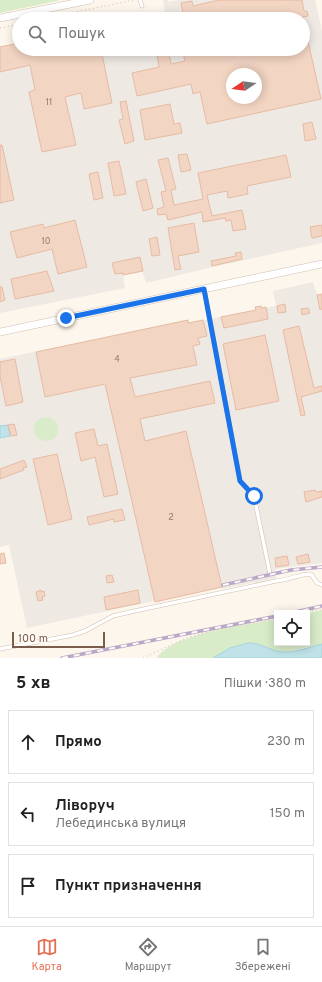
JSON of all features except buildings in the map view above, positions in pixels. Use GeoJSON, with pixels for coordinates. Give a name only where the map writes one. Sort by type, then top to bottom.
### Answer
{"type":"FeatureCollection","features":[{"type":"Feature","properties":{"kind":"street"},"geometry":{"type":"LineString","coordinates":[[30,12],[90,0]]}},
{"type":"Feature","properties":{"kind":"street"},"geometry":{"type":"LineString","coordinates":[[0,18],[12,16]]}},
{"type":"Feature","properties":{"kind":"street"},"geometry":{"type":"LineString","coordinates":[[0,332],[322,264]]}},
{"type":"Feature","properties":{"kind":"lane"},"geometry":{"type":"LineString","coordinates":[[140,0],[142,6]]}},
{"type":"Feature","properties":{"kind":"lane"},"geometry":{"type":"LineString","coordinates":[[204,289],[240,481],[254,496],[270,574]]}},
{"type":"Feature","properties":{"kind":"lane"},"geometry":{"type":"LineString","coordinates":[[0,649],[73,635],[85,631],[113,616],[276,581],[289,580],[304,574],[310,574],[318,583],[322,585]]}},
{"type":"Feature","properties":{"kind":"path"},"geometry":{"type":"LineString","coordinates":[[76,12],[135,0]]}},
{"type":"Feature","properties":{"kind":"path"},"geometry":{"type":"LineString","coordinates":[[0,28],[12,25]]}},
{"type":"Feature","properties":{"kind":"path"},"geometry":{"type":"LineString","coordinates":[[310,611],[322,609]]}},
{"type":"Feature","properties":{"kind":"path"},"geometry":{"type":"LineString","coordinates":[[143,658],[186,638],[219,629],[274,619]]}},
{"type":"Feature","properties":{"kind":"shaded area"},"geometry":{"type":"Polygon","coordinates":[[[163,0],[168,0],[169,2],[178,0],[315,0],[322,31],[322,243],[146,283],[142,271],[123,275],[125,288],[0,313],[0,47],[12,44],[12,56],[310,56],[310,12],[165,12],[163,0]]]}},
{"type":"Feature","properties":{"kind":"shaded area"},"geometry":{"type":"Polygon","coordinates":[[[313,282],[317,295],[322,294],[322,563],[275,569],[276,578],[222,589],[221,587],[27,628],[9,545],[0,547],[0,359],[188,320],[189,323],[255,310],[255,307],[261,306],[261,308],[266,308],[276,306],[273,291],[313,282]]]}},
{"type":"Feature","properties":{"kind":"green space"},"geometry":{"type":"Polygon","coordinates":[[[0,0],[61,0],[0,13],[0,0]]]}},
{"type":"Feature","properties":{"kind":"green space"},"geometry":{"type":"Polygon","coordinates":[[[46,417],[55,420],[58,429],[55,438],[46,441],[37,438],[34,429],[37,420],[46,417]]]}},
{"type":"Feature","properties":{"kind":"green space"},"geometry":{"type":"Polygon","coordinates":[[[322,610],[322,644],[284,652],[270,649],[256,643],[248,643],[230,648],[213,658],[157,658],[165,650],[177,642],[194,636],[231,627],[274,620],[274,646],[310,646],[310,612],[322,610]]]}},
{"type":"Feature","properties":{"kind":"water"},"geometry":{"type":"Polygon","coordinates":[[[8,425],[10,436],[0,438],[0,426],[8,425]]]}},
{"type":"Feature","properties":{"kind":"water"},"geometry":{"type":"Polygon","coordinates":[[[248,643],[257,644],[279,652],[289,652],[322,644],[322,658],[213,658],[230,648],[248,643]]]}},
{"type":"Feature","properties":{"kind":"railway"},"geometry":{"type":"LineString","coordinates":[[223,585],[291,570],[322,567]]}},
{"type":"Feature","properties":{"kind":"railway"},"geometry":{"type":"LineString","coordinates":[[304,610],[322,606]]}},
{"type":"Feature","properties":{"kind":"railway"},"geometry":{"type":"LineString","coordinates":[[62,658],[274,617]]}},
{"type":"Feature","properties":{"kind":"route"},"geometry":{"type":"LineString","coordinates":[[66,318],[204,289],[240,481],[254,496]]}}]}
